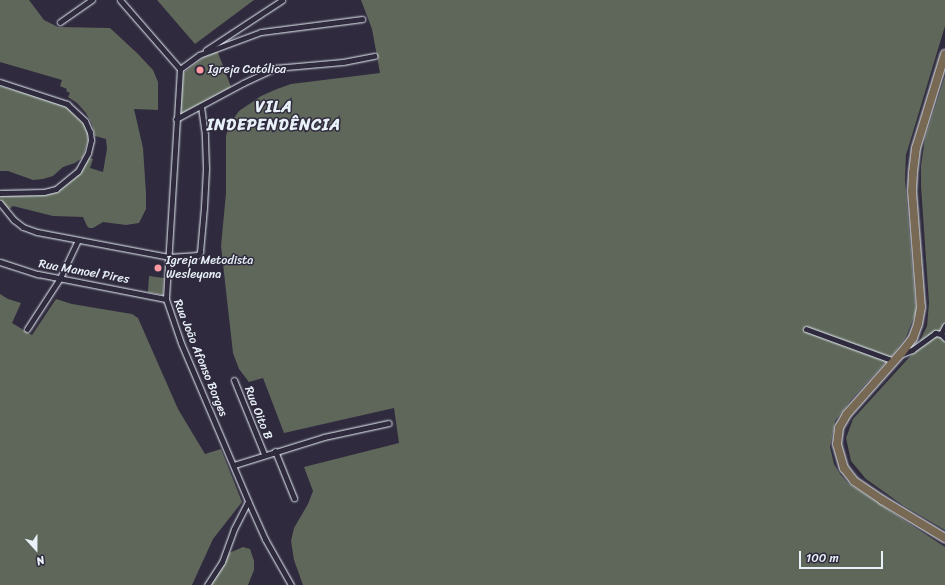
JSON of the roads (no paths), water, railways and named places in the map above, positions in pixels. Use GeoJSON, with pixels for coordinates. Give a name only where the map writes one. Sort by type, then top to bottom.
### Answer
{"type":"FeatureCollection","features":[{"type":"Feature","properties":{"kind":"main road"},"geometry":{"type":"LineString","coordinates":[[945,54],[916,148],[914,160],[912,191],[921,307],[918,324],[913,338],[901,354],[855,404],[842,421],[838,438],[841,461],[849,476],[861,486],[945,538]]}},
{"type":"Feature","properties":{"kind":"street"},"geometry":{"type":"LineString","coordinates":[[60,22],[92,0]]}},
{"type":"Feature","properties":{"kind":"street"},"geometry":{"type":"LineString","coordinates":[[120,0],[180,69],[282,0]]}},
{"type":"Feature","properties":{"kind":"street"},"geometry":{"type":"LineString","coordinates":[[199,55],[260,32],[362,19]]}},
{"type":"Feature","properties":{"kind":"street"},"geometry":{"type":"LineString","coordinates":[[176,118],[275,68],[374,56]]}},
{"type":"Feature","properties":{"kind":"street","name":"Rua João Afonso Borges"},"geometry":{"type":"LineString","coordinates":[[180,69],[166,298],[182,343],[248,501],[265,539],[290,585]]}},
{"type":"Feature","properties":{"kind":"street"},"geometry":{"type":"LineString","coordinates":[[0,82],[67,104],[85,121],[90,132],[91,140],[88,153],[78,171],[56,189],[44,192],[0,193]]}},
{"type":"Feature","properties":{"kind":"street"},"geometry":{"type":"LineString","coordinates":[[0,203],[14,220],[27,228],[78,240],[169,257],[196,256],[200,252],[206,168],[205,135],[201,106]]}},
{"type":"Feature","properties":{"kind":"street"},"geometry":{"type":"LineString","coordinates":[[27,329],[60,278],[78,240]]}},
{"type":"Feature","properties":{"kind":"street","name":"Rua Manoel Pires"},"geometry":{"type":"LineString","coordinates":[[0,262],[38,274],[166,298]]}},
{"type":"Feature","properties":{"kind":"street"},"geometry":{"type":"LineString","coordinates":[[941,334],[945,326]]}},
{"type":"Feature","properties":{"kind":"street"},"geometry":{"type":"LineString","coordinates":[[806,329],[894,361]]}},
{"type":"Feature","properties":{"kind":"street"},"geometry":{"type":"LineString","coordinates":[[901,354],[912,350],[935,333],[941,334],[945,338]]}},
{"type":"Feature","properties":{"kind":"street","name":"Rua Oito B"},"geometry":{"type":"LineString","coordinates":[[234,380],[264,454]]}},
{"type":"Feature","properties":{"kind":"street"},"geometry":{"type":"LineString","coordinates":[[234,465],[264,454],[324,437],[389,423]]}},
{"type":"Feature","properties":{"kind":"street"},"geometry":{"type":"LineString","coordinates":[[275,451],[294,498]]}},
{"type":"Feature","properties":{"kind":"street"},"geometry":{"type":"LineString","coordinates":[[207,585],[222,562],[234,529],[248,501]]}},
{"type":"Feature","properties":{"kind":"place","name":"Igreja Católica"},"geometry":{"type":"Point","coordinates":[200,70]}},
{"type":"Feature","properties":{"kind":"place","name":"Igreja Metodista Wesleyana"},"geometry":{"type":"Point","coordinates":[158,268]}},
{"type":"Feature","properties":{"kind":"district","name":"VILA INDEPENDÊNCIA"},"geometry":{"type":"Point","coordinates":[274,116]}}]}
